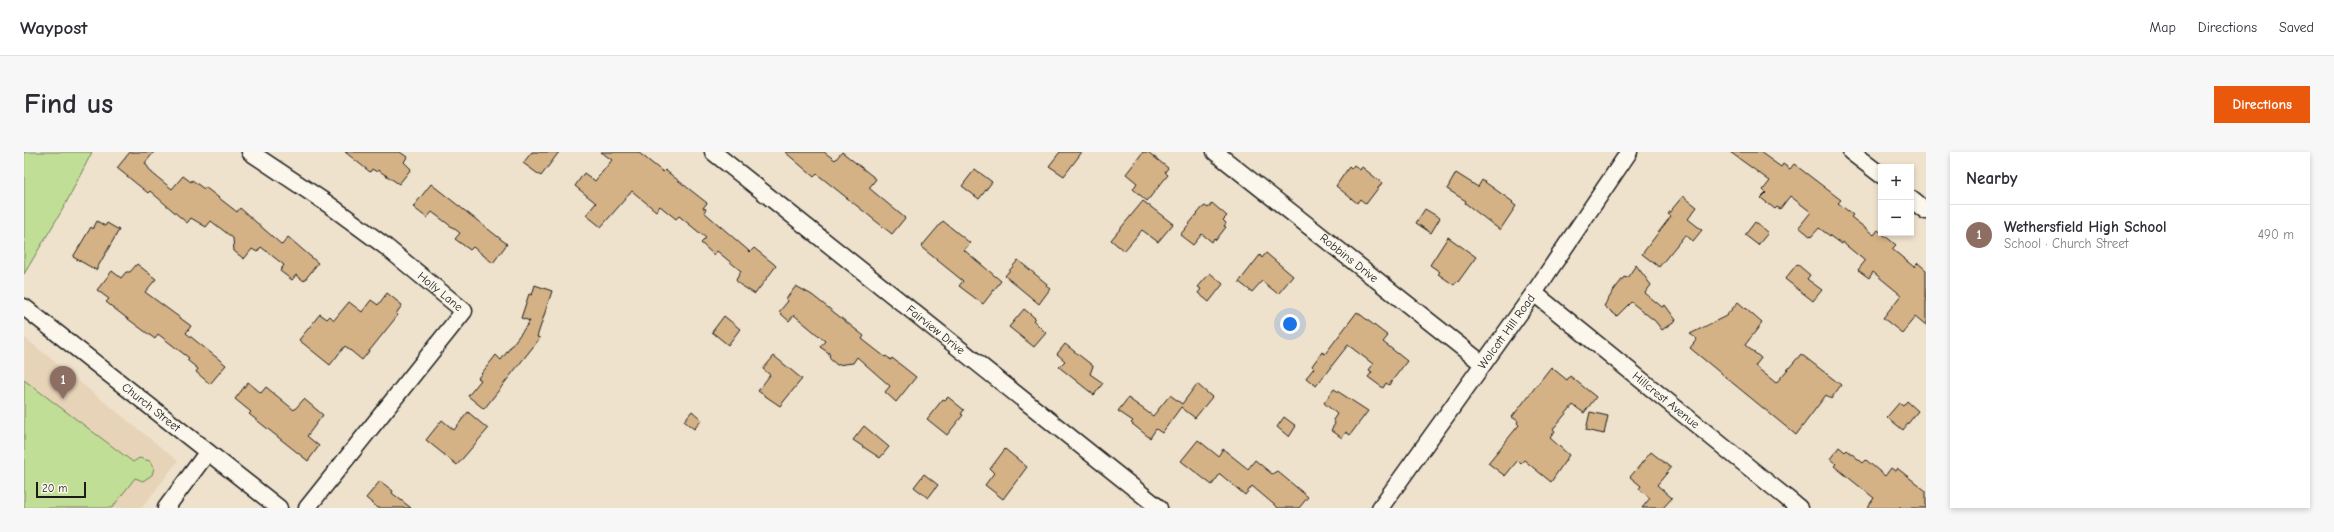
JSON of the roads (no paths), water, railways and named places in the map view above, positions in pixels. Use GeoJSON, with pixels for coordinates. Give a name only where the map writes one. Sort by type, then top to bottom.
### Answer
{"type":"FeatureCollection","features":[{"type":"Feature","properties":{"kind":"street","name":"Holly Lane"},"geometry":{"type":"LineString","coordinates":[[250,152],[335,209],[385,246],[464,311],[307,508]]}},
{"type":"Feature","properties":{"kind":"street","name":"Fairview Drive"},"geometry":{"type":"LineString","coordinates":[[713,152],[1159,508]]}},
{"type":"Feature","properties":{"kind":"street","name":"Robbins Drive"},"geometry":{"type":"LineString","coordinates":[[1215,152],[1483,364]]}},
{"type":"Feature","properties":{"kind":"street","name":"Wolcott Hill Road"},"geometry":{"type":"LineString","coordinates":[[1380,508],[1534,293],[1629,152]]}},
{"type":"Feature","properties":{"kind":"street"},"geometry":{"type":"LineString","coordinates":[[1851,152],[1878,173]]}},
{"type":"Feature","properties":{"kind":"street"},"geometry":{"type":"LineString","coordinates":[[1912,200],[1926,211]]}},
{"type":"Feature","properties":{"kind":"street","name":"Hillcrest Avenue"},"geometry":{"type":"LineString","coordinates":[[1534,293],[1798,508]]}},
{"type":"Feature","properties":{"kind":"street","name":"Church Street"},"geometry":{"type":"LineString","coordinates":[[24,307],[207,453],[279,508]]}},
{"type":"Feature","properties":{"kind":"street"},"geometry":{"type":"LineString","coordinates":[[166,508],[207,453]]}},
{"type":"Feature","properties":{"kind":"place","name":"Wethersfield High School"},"geometry":{"type":"Point","coordinates":[63,399]}}]}
